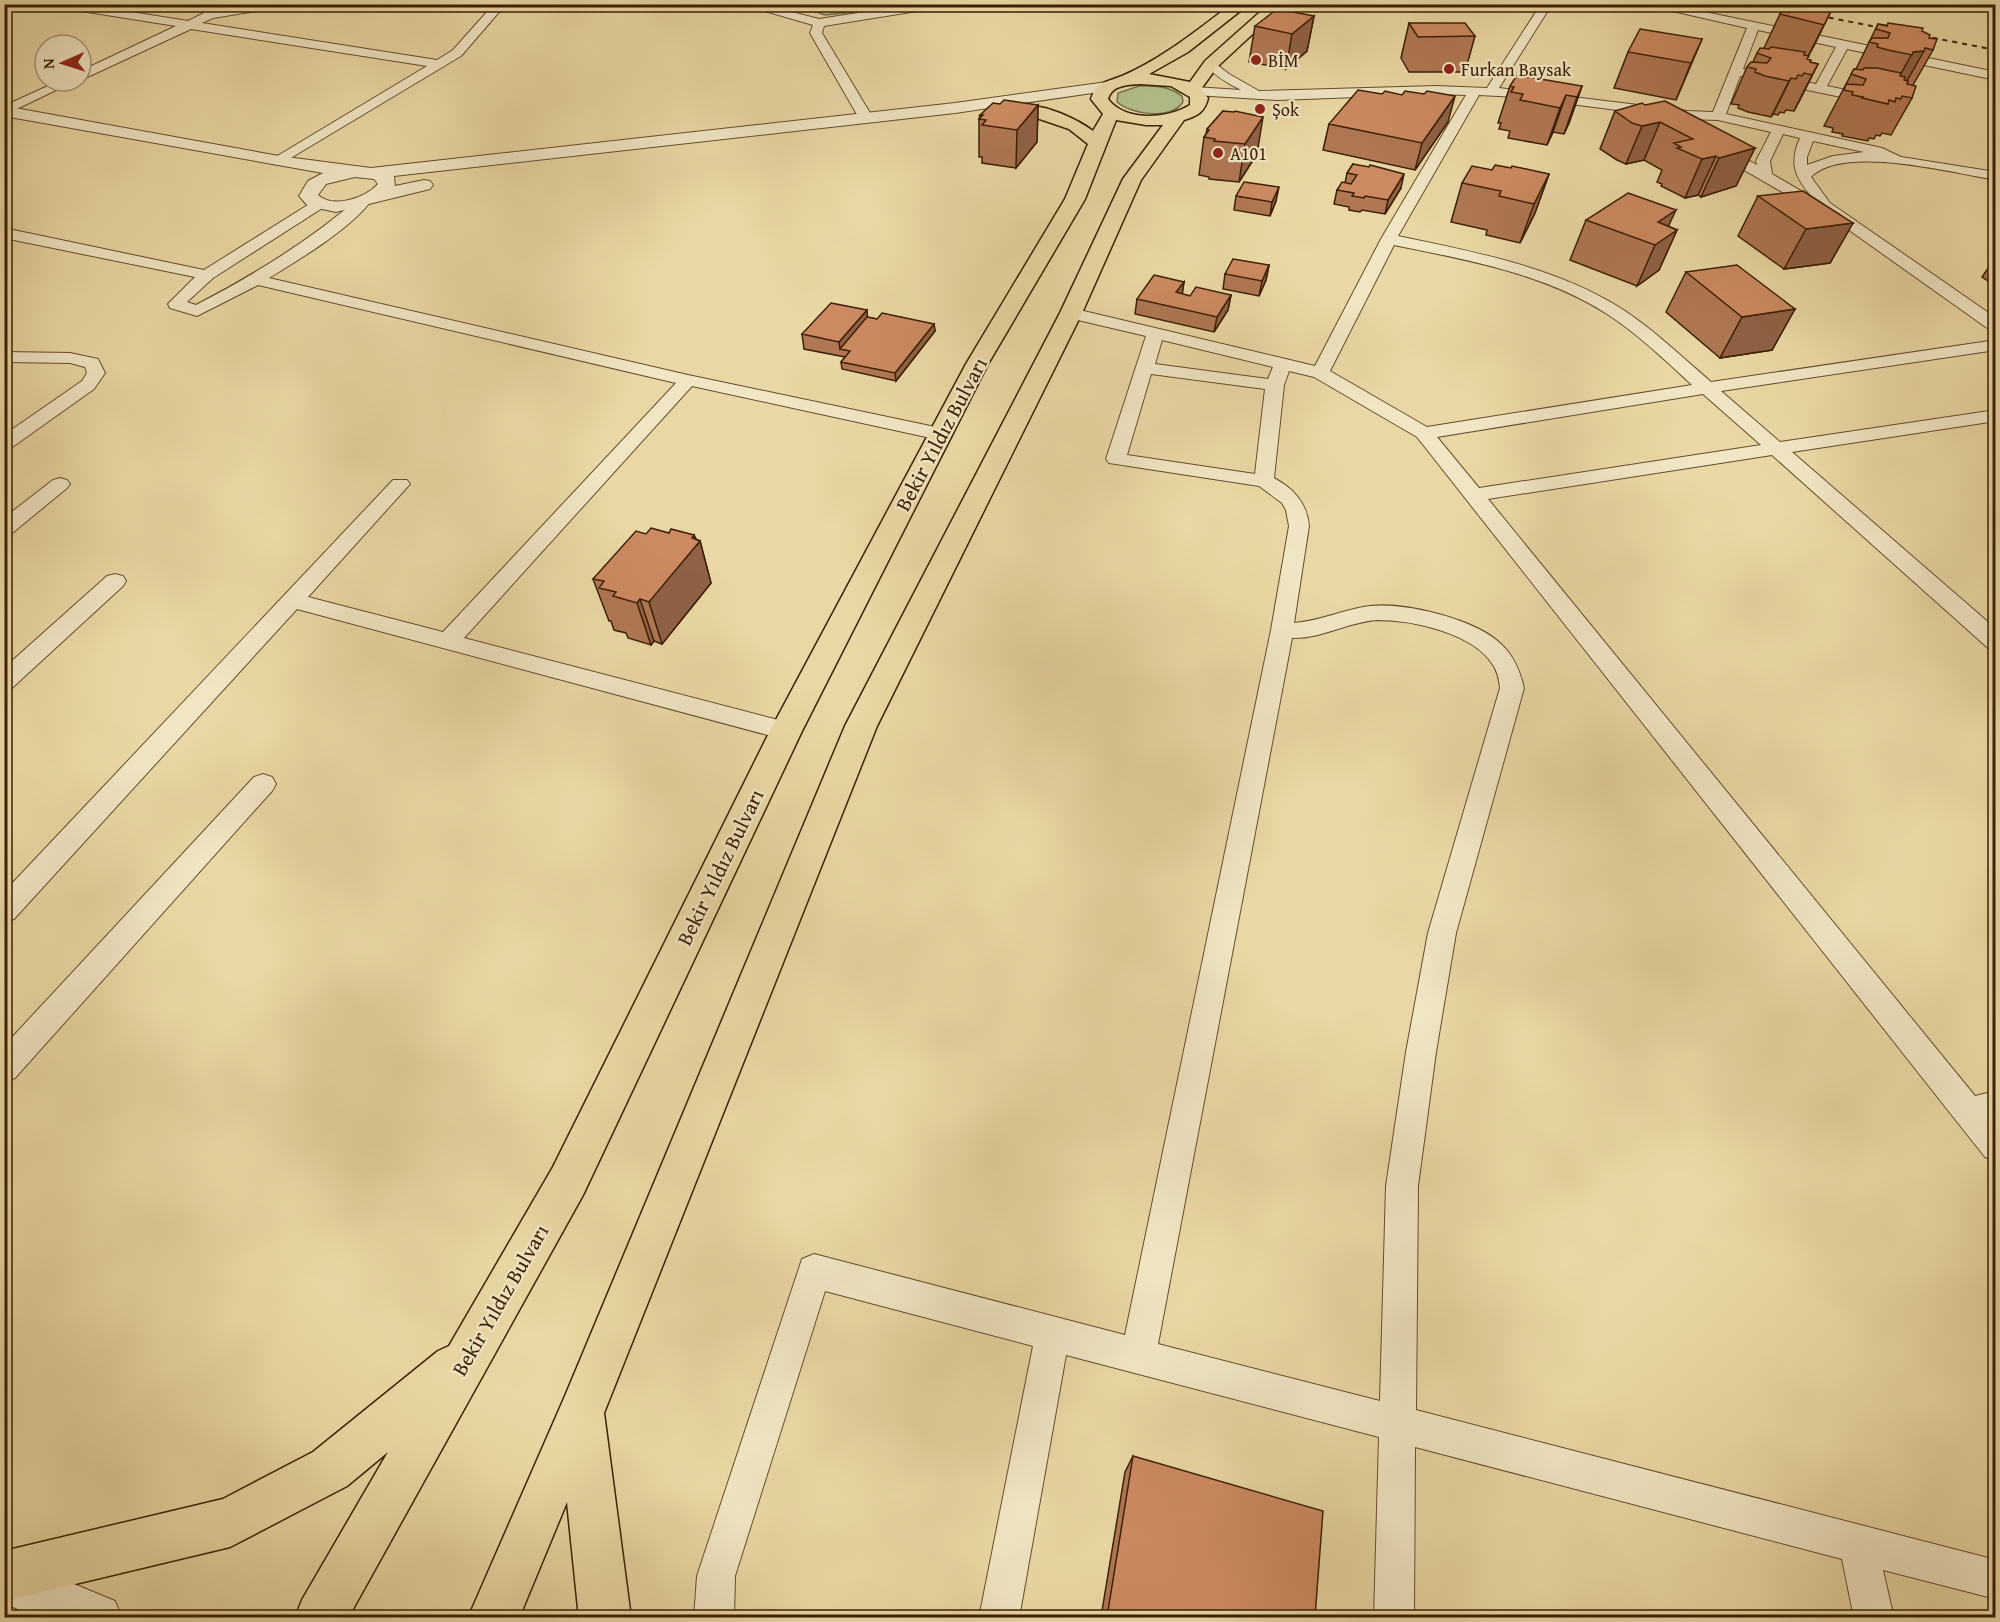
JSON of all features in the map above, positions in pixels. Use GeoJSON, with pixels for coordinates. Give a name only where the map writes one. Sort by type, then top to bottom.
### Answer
{"type":"FeatureCollection","features":[{"type":"Feature","properties":{"kind":"main road"},"geometry":{"type":"LineString","coordinates":[[1112,97],[1182,50],[1242,4]]}},
{"type":"Feature","properties":{"kind":"main road"},"geometry":{"type":"LineString","coordinates":[[493,1617],[581,1412],[861,726],[1071,314],[1132,179],[1190,102],[1211,64],[1278,4]]}},
{"type":"Feature","properties":{"kind":"main road"},"geometry":{"type":"LineString","coordinates":[[1112,97],[1144,79],[1166,81],[1190,102]]}},
{"type":"Feature","properties":{"kind":"main road"},"geometry":{"type":"LineString","coordinates":[[1112,97],[1143,120],[1190,102]]}},
{"type":"Feature","properties":{"kind":"main road","name":"Bekir Yıldız Bulvarı"},"geometry":{"type":"LineString","coordinates":[[320,1617],[568,1182],[786,731],[976,363],[1075,199],[1099,144],[1112,97]]}},
{"type":"Feature","properties":{"kind":"main road"},"geometry":{"type":"LineString","coordinates":[[1034,111],[1075,125],[1099,144]]}},
{"type":"Feature","properties":{"kind":"main road"},"geometry":{"type":"LineString","coordinates":[[4,1577],[230,1522],[330,1469],[469,1354]]}},
{"type":"Feature","properties":{"kind":"main road"},"geometry":{"type":"LineString","coordinates":[[581,1412],[605,1617]]}},
{"type":"Feature","properties":{"kind":"street"},"geometry":{"type":"LineString","coordinates":[[56,4],[439,64]]}},
{"type":"Feature","properties":{"kind":"street"},"geometry":{"type":"LineString","coordinates":[[93,70],[190,25],[211,10],[281,4]]}},
{"type":"Feature","properties":{"kind":"street"},"geometry":{"type":"LineString","coordinates":[[279,161],[457,53],[501,4]]}},
{"type":"Feature","properties":{"kind":"street"},"geometry":{"type":"LineString","coordinates":[[746,4],[819,23],[942,4]]}},
{"type":"Feature","properties":{"kind":"street"},"geometry":{"type":"LineString","coordinates":[[1491,91],[1547,4]]}},
{"type":"Feature","properties":{"kind":"street"},"geometry":{"type":"LineString","coordinates":[[1647,4],[1995,76]]}},
{"type":"Feature","properties":{"kind":"street"},"geometry":{"type":"LineString","coordinates":[[1972,4],[1995,9]]}},
{"type":"Feature","properties":{"kind":"street"},"geometry":{"type":"LineString","coordinates":[[819,23],[816,33],[866,118]]}},
{"type":"Feature","properties":{"kind":"street"},"geometry":{"type":"LineString","coordinates":[[1718,116],[1754,26]]}},
{"type":"Feature","properties":{"kind":"street"},"geometry":{"type":"LineString","coordinates":[[1820,88],[1843,44]]}},
{"type":"Feature","properties":{"kind":"street"},"geometry":{"type":"LineString","coordinates":[[1211,64],[1233,81],[1262,94]]}},
{"type":"Feature","properties":{"kind":"street"},"geometry":{"type":"LineString","coordinates":[[1737,72],[1883,101]]}},
{"type":"Feature","properties":{"kind":"street"},"geometry":{"type":"LineString","coordinates":[[1320,373],[1389,239],[1475,91]]}},
{"type":"Feature","properties":{"kind":"street"},"geometry":{"type":"LineString","coordinates":[[1190,102],[1262,94],[1278,96],[1491,91],[1645,108],[1687,115],[1718,116],[1777,133],[1871,155],[1995,176]]}},
{"type":"Feature","properties":{"kind":"street"},"geometry":{"type":"LineString","coordinates":[[5,111],[43,93]]}},
{"type":"Feature","properties":{"kind":"street"},"geometry":{"type":"LineString","coordinates":[[1190,102],[1266,101],[1278,96]]}},
{"type":"Feature","properties":{"kind":"street"},"geometry":{"type":"LineString","coordinates":[[311,187],[308,196],[312,200],[320,204],[344,205],[455,180],[954,118],[1034,111],[1112,97]]}},
{"type":"Feature","properties":{"kind":"street"},"geometry":{"type":"LineString","coordinates":[[290,182],[311,187],[329,177],[364,172],[866,118],[1112,97]]}},
{"type":"Feature","properties":{"kind":"street"},"geometry":{"type":"LineString","coordinates":[[1645,108],[1684,130]]}},
{"type":"Feature","properties":{"kind":"street"},"geometry":{"type":"LineString","coordinates":[[5,111],[279,161],[382,175],[387,182],[386,188],[258,280],[197,311],[176,304],[207,275],[320,204]]}},
{"type":"Feature","properties":{"kind":"street"},"geometry":{"type":"LineString","coordinates":[[1687,115],[1717,125],[1777,133]]}},
{"type":"Feature","properties":{"kind":"street"},"geometry":{"type":"LineString","coordinates":[[4,127],[258,174]]}},
{"type":"Feature","properties":{"kind":"street"},"geometry":{"type":"LineString","coordinates":[[1765,175],[1763,160],[1777,133]]}},
{"type":"Feature","properties":{"kind":"street"},"geometry":{"type":"LineString","coordinates":[[1806,140],[1882,152],[1895,158]]}},
{"type":"Feature","properties":{"kind":"street"},"geometry":{"type":"LineString","coordinates":[[1806,140],[1798,161],[1803,177],[1822,198],[1823,205]]}},
{"type":"Feature","properties":{"kind":"street"},"geometry":{"type":"LineString","coordinates":[[1704,141],[1808,201],[1823,205],[1995,326]]}},
{"type":"Feature","properties":{"kind":"street"},"geometry":{"type":"LineString","coordinates":[[1803,177],[1810,169],[1824,163],[1871,155]]}},
{"type":"Feature","properties":{"kind":"street"},"geometry":{"type":"LineString","coordinates":[[4,233],[207,275]]}},
{"type":"Feature","properties":{"kind":"street"},"geometry":{"type":"LineString","coordinates":[[1389,239],[1516,267],[1575,289],[1627,319],[1995,642]]}},
{"type":"Feature","properties":{"kind":"street"},"geometry":{"type":"LineString","coordinates":[[258,280],[688,380],[940,434]]}},
{"type":"Feature","properties":{"kind":"street"},"geometry":{"type":"LineString","coordinates":[[1071,314],[1155,334],[1279,375]]}},
{"type":"Feature","properties":{"kind":"street"},"geometry":{"type":"LineString","coordinates":[[1138,1356],[1282,630],[1299,526],[1299,512],[1286,495],[1264,482],[1116,459],[1155,334]]}},
{"type":"Feature","properties":{"kind":"street"},"geometry":{"type":"LineString","coordinates":[[1425,434],[1706,388],[1995,345]]}},
{"type":"Feature","properties":{"kind":"street"},"geometry":{"type":"LineString","coordinates":[[4,357],[79,359],[92,363],[96,372],[88,385],[4,444]]}},
{"type":"Feature","properties":{"kind":"street"},"geometry":{"type":"LineString","coordinates":[[1145,368],[1279,375],[1320,373],[1425,434],[1982,1109],[1995,1146]]}},
{"type":"Feature","properties":{"kind":"street"},"geometry":{"type":"LineString","coordinates":[[1264,482],[1279,375]]}},
{"type":"Feature","properties":{"kind":"street"},"geometry":{"type":"LineString","coordinates":[[447,642],[688,380]]}},
{"type":"Feature","properties":{"kind":"street"},"geometry":{"type":"LineString","coordinates":[[1475,495],[1995,416]]}},
{"type":"Feature","properties":{"kind":"street"},"geometry":{"type":"LineString","coordinates":[[5,527],[60,484]]}},
{"type":"Feature","properties":{"kind":"street"},"geometry":{"type":"LineString","coordinates":[[4,911],[400,484]]}},
{"type":"Feature","properties":{"kind":"street"},"geometry":{"type":"LineString","coordinates":[[4,682],[115,581]]}},
{"type":"Feature","properties":{"kind":"street"},"geometry":{"type":"LineString","coordinates":[[290,600],[786,731]]}},
{"type":"Feature","properties":{"kind":"street"},"geometry":{"type":"LineString","coordinates":[[1282,630],[1307,631],[1353,615],[1396,613],[1446,624],[1474,634],[1502,659],[1511,677],[1510,698],[1443,933],[1421,1052],[1401,1186],[1394,1617]]}},
{"type":"Feature","properties":{"kind":"street"},"geometry":{"type":"LineString","coordinates":[[4,1068],[263,784]]}},
{"type":"Feature","properties":{"kind":"street"},"geometry":{"type":"LineString","coordinates":[[714,1617],[716,1576],[814,1271],[1995,1580]]}},
{"type":"Feature","properties":{"kind":"street"},"geometry":{"type":"LineString","coordinates":[[999,1617],[1053,1333]]}},
{"type":"Feature","properties":{"kind":"street"},"geometry":{"type":"LineString","coordinates":[[1858,1544],[1874,1617]]}},
{"type":"Feature","properties":{"kind":"street"},"geometry":{"type":"LineString","coordinates":[[4,1577],[98,1617]]}},
{"type":"Feature","properties":{"kind":"green space"},"geometry":{"type":"Polygon","coordinates":[[[796,5],[925,5],[825,15],[796,5]]]}},
{"type":"Feature","properties":{"kind":"green space"},"geometry":{"type":"Polygon","coordinates":[[[1139,86],[1167,88],[1182,96],[1183,102],[1170,111],[1151,114],[1132,110],[1117,102],[1118,93],[1139,86]]]}},
{"type":"Feature","properties":{"kind":"building"},"geometry":{"type":"Polygon","coordinates":[[[1791,5],[1831,11],[1824,25],[1780,14],[1782,11],[1791,12],[1783,9],[1791,5]]]}},
{"type":"Feature","properties":{"kind":"building"},"geometry":{"type":"Polygon","coordinates":[[[1277,9],[1314,16],[1292,34],[1255,26],[1277,9]]]}},
{"type":"Feature","properties":{"kind":"building"},"geometry":{"type":"Polygon","coordinates":[[[1409,23],[1465,23],[1475,36],[1418,37],[1409,23]]]}},
{"type":"Feature","properties":{"kind":"building"},"geometry":{"type":"Polygon","coordinates":[[[1888,23],[1923,28],[1922,31],[1930,35],[1929,38],[1937,39],[1933,50],[1925,48],[1924,51],[1913,52],[1912,55],[1877,47],[1878,44],[1869,42],[1872,38],[1888,38],[1890,33],[1876,29],[1878,24],[1887,26],[1888,23]]]}},
{"type":"Feature","properties":{"kind":"building"},"geometry":{"type":"Polygon","coordinates":[[[1640,29],[1702,39],[1691,63],[1628,52],[1640,29]]]}},
{"type":"Feature","properties":{"kind":"building"},"geometry":{"type":"Polygon","coordinates":[[[1771,47],[1805,52],[1804,55],[1809,56],[1807,59],[1811,60],[1810,62],[1818,64],[1812,75],[1804,73],[1789,81],[1765,76],[1755,72],[1756,69],[1747,67],[1751,62],[1767,63],[1771,58],[1757,53],[1760,48],[1769,49],[1771,47]]]}},
{"type":"Feature","properties":{"kind":"building"},"geometry":{"type":"Polygon","coordinates":[[[1864,68],[1901,73],[1900,76],[1905,77],[1904,80],[1908,81],[1907,84],[1916,86],[1912,98],[1902,96],[1901,99],[1896,98],[1895,102],[1889,100],[1888,104],[1852,95],[1853,92],[1844,90],[1846,84],[1863,85],[1866,79],[1851,74],[1854,69],[1863,70],[1864,68]]]}},
{"type":"Feature","properties":{"kind":"building"},"geometry":{"type":"Polygon","coordinates":[[[1517,75],[1582,86],[1577,97],[1566,95],[1560,108],[1520,100],[1523,94],[1511,92],[1514,87],[1510,86],[1517,75]]]}},
{"type":"Feature","properties":{"kind":"building"},"geometry":{"type":"Polygon","coordinates":[[[1358,90],[1382,94],[1385,91],[1402,95],[1405,91],[1424,94],[1427,91],[1455,96],[1422,143],[1329,124],[1358,90]]]}},
{"type":"Feature","properties":{"kind":"building"},"geometry":{"type":"Polygon","coordinates":[[[1004,100],[1038,105],[1017,130],[982,125],[986,120],[979,119],[983,115],[980,115],[993,103],[1000,104],[1004,100]]]}},
{"type":"Feature","properties":{"kind":"building"},"geometry":{"type":"Polygon","coordinates":[[[1665,101],[1755,148],[1719,158],[1716,156],[1702,159],[1677,148],[1681,147],[1674,143],[1693,139],[1660,122],[1642,126],[1632,123],[1615,111],[1642,103],[1645,105],[1665,101]]]}},
{"type":"Feature","properties":{"kind":"building"},"geometry":{"type":"Polygon","coordinates":[[[1223,111],[1263,117],[1245,144],[1214,141],[1215,139],[1204,137],[1209,130],[1207,129],[1223,111]]]}},
{"type":"Feature","properties":{"kind":"building"},"geometry":{"type":"Polygon","coordinates":[[[1353,164],[1369,167],[1370,165],[1404,174],[1388,200],[1352,196],[1354,193],[1337,190],[1342,182],[1351,184],[1357,175],[1347,173],[1353,164]]]}},
{"type":"Feature","properties":{"kind":"building"},"geometry":{"type":"Polygon","coordinates":[[[1495,165],[1511,168],[1512,166],[1549,174],[1534,204],[1499,196],[1501,191],[1462,183],[1472,166],[1492,170],[1495,165]]]}},
{"type":"Feature","properties":{"kind":"building"},"geometry":{"type":"Polygon","coordinates":[[[1244,182],[1279,187],[1272,202],[1236,196],[1244,182]]]}},
{"type":"Feature","properties":{"kind":"building"},"geometry":{"type":"Polygon","coordinates":[[[1803,191],[1853,223],[1806,229],[1758,196],[1803,191]]]}},
{"type":"Feature","properties":{"kind":"building"},"geometry":{"type":"Polygon","coordinates":[[[1628,193],[1676,210],[1658,222],[1677,230],[1655,245],[1586,220],[1628,193]]]}},
{"type":"Feature","properties":{"kind":"building"},"geometry":{"type":"Polygon","coordinates":[[[1233,259],[1269,265],[1262,281],[1225,274],[1233,259]]]}},
{"type":"Feature","properties":{"kind":"building"},"geometry":{"type":"Polygon","coordinates":[[[1737,265],[1795,309],[1742,317],[1686,272],[1737,265]]]}},
{"type":"Feature","properties":{"kind":"building"},"geometry":{"type":"Polygon","coordinates":[[[1154,275],[1184,282],[1176,292],[1190,296],[1196,287],[1231,295],[1217,317],[1137,299],[1154,275]]]}},
{"type":"Feature","properties":{"kind":"building"},"geometry":{"type":"Polygon","coordinates":[[[831,303],[867,310],[839,342],[802,334],[831,303]]]}},
{"type":"Feature","properties":{"kind":"building"},"geometry":{"type":"Polygon","coordinates":[[[882,313],[934,324],[895,373],[841,362],[850,351],[840,349],[867,317],[877,319],[882,313]]]}},
{"type":"Feature","properties":{"kind":"building"},"geometry":{"type":"Polygon","coordinates":[[[651,528],[669,533],[671,529],[694,535],[692,538],[700,541],[649,602],[640,599],[637,603],[613,596],[616,592],[599,588],[604,581],[593,579],[636,531],[646,534],[651,528]]]}},
{"type":"Feature","properties":{"kind":"building"},"geometry":{"type":"Polygon","coordinates":[[[1133,1456],[1323,1511],[1315,1617],[1107,1617],[1133,1456]]]}},
{"type":"Feature","properties":{"kind":"railway"},"geometry":{"type":"LineString","coordinates":[[1760,4],[1892,30]]}},
{"type":"Feature","properties":{"kind":"railway"},"geometry":{"type":"LineString","coordinates":[[1913,34],[1996,50]]}},
{"type":"Feature","properties":{"kind":"place","name":"BİM"},"geometry":{"type":"Point","coordinates":[1256,60]}},
{"type":"Feature","properties":{"kind":"place","name":"Furkan Baysak"},"geometry":{"type":"Point","coordinates":[1449,69]}},
{"type":"Feature","properties":{"kind":"place","name":"Şok"},"geometry":{"type":"Point","coordinates":[1260,109]}},
{"type":"Feature","properties":{"kind":"place","name":"A101"},"geometry":{"type":"Point","coordinates":[1218,153]}}]}
